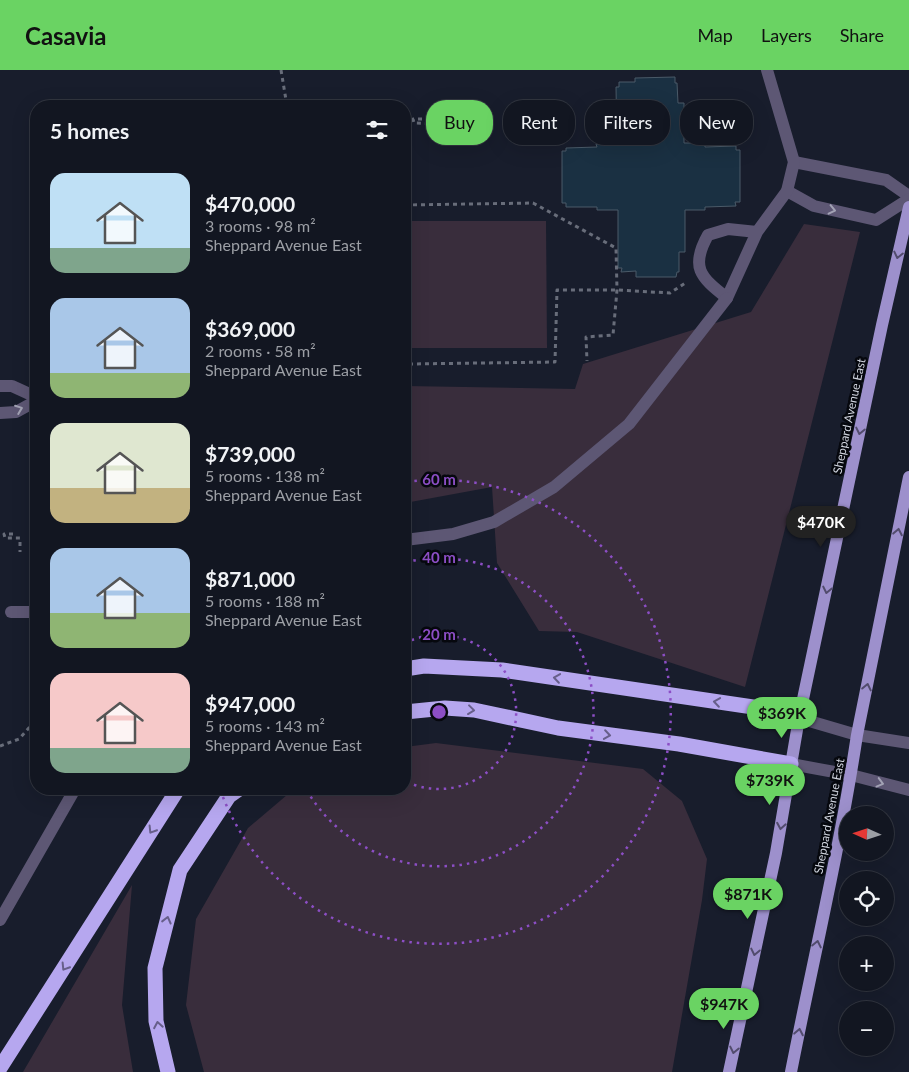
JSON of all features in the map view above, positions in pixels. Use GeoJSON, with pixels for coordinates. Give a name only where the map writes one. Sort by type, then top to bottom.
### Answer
{"type":"FeatureCollection","features":[{"type":"Feature","properties":{"kind":"highway"},"geometry":{"type":"LineString","coordinates":[[411,667],[424,666],[502,670],[753,707],[799,718]]}},
{"type":"Feature","properties":{"kind":"highway"},"geometry":{"type":"LineString","coordinates":[[411,711],[445,708],[474,710],[558,728],[679,744],[791,764]]}},
{"type":"Feature","properties":{"kind":"highway"},"geometry":{"type":"LineString","coordinates":[[0,1068],[174,795]]}},
{"type":"Feature","properties":{"kind":"highway"},"geometry":{"type":"LineString","coordinates":[[168,1072],[156,1021],[155,968],[180,870],[230,795]]}},
{"type":"Feature","properties":{"kind":"main road","name":"Sheppard Avenue East"},"geometry":{"type":"LineString","coordinates":[[729,1072],[776,853],[799,718],[882,325],[909,207]]}},
{"type":"Feature","properties":{"kind":"main road","name":"Sheppard Avenue East"},"geometry":{"type":"LineString","coordinates":[[791,1072],[909,477]]}},
{"type":"Feature","properties":{"kind":"street"},"geometry":{"type":"LineString","coordinates":[[411,539],[454,534],[494,522],[554,487],[629,424],[726,298],[757,232],[788,191],[794,162],[767,70]]}},
{"type":"Feature","properties":{"kind":"street"},"geometry":{"type":"LineString","coordinates":[[788,191],[814,206],[876,220],[909,197],[886,180],[794,162]]}},
{"type":"Feature","properties":{"kind":"street"},"geometry":{"type":"LineString","coordinates":[[726,298],[700,273],[699,251],[708,235],[728,229],[757,232]]}},
{"type":"Feature","properties":{"kind":"street"},"geometry":{"type":"LineString","coordinates":[[0,386],[12,386],[30,394]]}},
{"type":"Feature","properties":{"kind":"street"},"geometry":{"type":"LineString","coordinates":[[0,413],[16,412],[30,404]]}},
{"type":"Feature","properties":{"kind":"street"},"geometry":{"type":"LineString","coordinates":[[11,612],[30,612]]}},
{"type":"Feature","properties":{"kind":"street"},"geometry":{"type":"LineString","coordinates":[[799,718],[857,735],[909,742]]}},
{"type":"Feature","properties":{"kind":"street"},"geometry":{"type":"LineString","coordinates":[[791,764],[851,775],[909,790]]}},
{"type":"Feature","properties":{"kind":"street"},"geometry":{"type":"LineString","coordinates":[[0,920],[72,795]]}},
{"type":"Feature","properties":{"kind":"path"},"geometry":{"type":"LineString","coordinates":[[281,70],[286,100]]}},
{"type":"Feature","properties":{"kind":"path"},"geometry":{"type":"LineString","coordinates":[[422,119],[413,119],[414,124],[426,124]]}},
{"type":"Feature","properties":{"kind":"path"},"geometry":{"type":"LineString","coordinates":[[411,204],[533,202],[616,248],[613,335],[586,337],[588,361]]}},
{"type":"Feature","properties":{"kind":"path"},"geometry":{"type":"LineString","coordinates":[[411,365],[555,362],[557,290],[616,290],[670,293],[700,273]]}},
{"type":"Feature","properties":{"kind":"path"},"geometry":{"type":"LineString","coordinates":[[13,534],[4,534],[4,538],[20,538],[20,552]]}},
{"type":"Feature","properties":{"kind":"path"},"geometry":{"type":"LineString","coordinates":[[0,746],[19,739],[30,727]]}},
{"type":"Feature","properties":{"kind":"shaded area"},"geometry":{"type":"Polygon","coordinates":[[[411,221],[546,221],[547,348],[411,348],[411,221]]]}},
{"type":"Feature","properties":{"kind":"shaded area"},"geometry":{"type":"Polygon","coordinates":[[[804,224],[860,232],[745,687],[577,632],[539,631],[497,563],[492,487],[411,502],[411,386],[575,389],[583,364],[751,312],[804,224]]]}},
{"type":"Feature","properties":{"kind":"shaded area"},"geometry":{"type":"Polygon","coordinates":[[[436,743],[643,769],[682,801],[707,859],[702,900],[672,1072],[204,1072],[186,1005],[196,919],[248,828],[287,795],[411,795],[411,746],[436,743]]]}},
{"type":"Feature","properties":{"kind":"shaded area"},"geometry":{"type":"Polygon","coordinates":[[[132,885],[122,1005],[133,1072],[23,1072],[132,885]]]}},
{"type":"Feature","properties":{"kind":"building"},"geometry":{"type":"Polygon","coordinates":[[[675,77],[678,103],[680,103],[680,145],[705,145],[705,147],[736,146],[736,150],[740,150],[740,202],[735,202],[736,206],[705,207],[705,210],[685,210],[685,252],[679,252],[679,272],[677,272],[676,277],[636,277],[636,271],[621,272],[622,268],[618,268],[618,210],[597,210],[597,207],[566,207],[566,203],[562,203],[562,151],[566,151],[566,148],[597,147],[596,145],[670,145],[670,100],[616,100],[616,87],[619,87],[619,82],[635,82],[635,78],[675,77]]]}}]}
